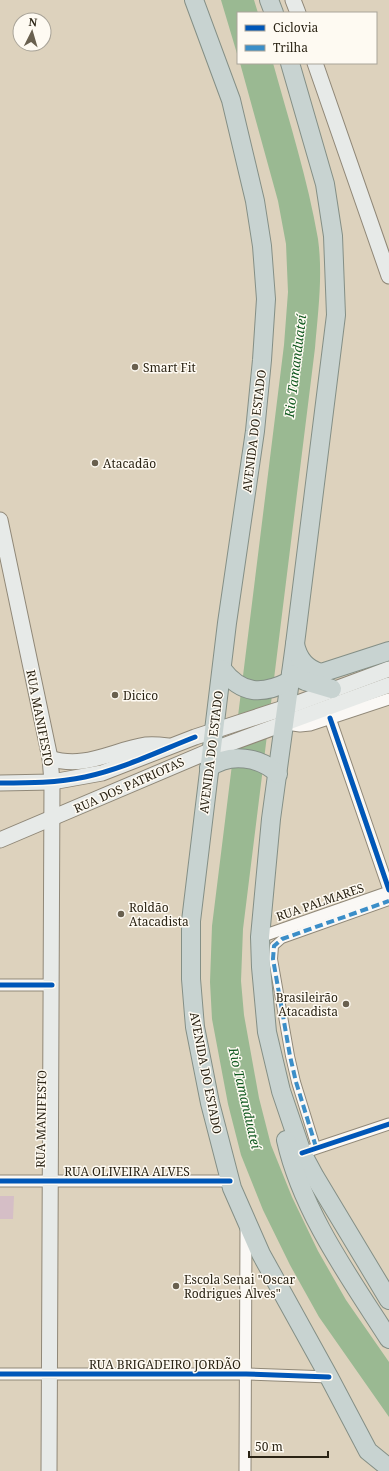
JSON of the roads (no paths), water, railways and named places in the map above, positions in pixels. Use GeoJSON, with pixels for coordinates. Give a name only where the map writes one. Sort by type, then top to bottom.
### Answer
{"type":"FeatureCollection","features":[{"type":"Feature","properties":{"kind":"highway","name":"AVENIDA DO ESTADO"},"geometry":{"type":"LineString","coordinates":[[194,0],[232,100],[255,201],[265,275],[266,299],[255,431],[209,768],[191,921],[191,979],[195,1027],[208,1096],[230,1181],[261,1254],[368,1451],[389,1468]]}},
{"type":"Feature","properties":{"kind":"highway"},"geometry":{"type":"LineString","coordinates":[[270,0],[274,12]]}},
{"type":"Feature","properties":{"kind":"highway"},"geometry":{"type":"LineString","coordinates":[[290,64],[325,184],[333,236],[336,282],[334,337],[278,774],[260,937],[260,967],[267,1032],[281,1091],[309,1150],[314,1177],[389,1300]]}},
{"type":"Feature","properties":{"kind":"highway"},"geometry":{"type":"LineString","coordinates":[[295,644],[302,662],[311,670],[321,673],[389,651]]}},
{"type":"Feature","properties":{"kind":"highway"},"geometry":{"type":"LineString","coordinates":[[222,669],[232,681],[250,690],[270,690],[291,677],[305,681],[332,704]]}},
{"type":"Feature","properties":{"kind":"highway"},"geometry":{"type":"LineString","coordinates":[[209,768],[226,760],[246,759],[263,763],[278,774]]}},
{"type":"Feature","properties":{"kind":"highway"},"geometry":{"type":"LineString","coordinates":[[281,1091],[281,1115],[289,1151],[321,1229],[335,1256],[389,1339]]}},
{"type":"Feature","properties":{"kind":"highway"},"geometry":{"type":"LineString","coordinates":[[368,1451],[372,1471]]}},
{"type":"Feature","properties":{"kind":"main road"},"geometry":{"type":"LineString","coordinates":[[293,0],[298,12]]}},
{"type":"Feature","properties":{"kind":"main road"},"geometry":{"type":"LineString","coordinates":[[315,64],[389,276]]}},
{"type":"Feature","properties":{"kind":"main road","name":"RUA MANIFESTO"},"geometry":{"type":"LineString","coordinates":[[0,520],[5,567],[50,758],[52,782],[48,1471]]}},
{"type":"Feature","properties":{"kind":"main road"},"geometry":{"type":"LineString","coordinates":[[332,704],[389,670]]}},
{"type":"Feature","properties":{"kind":"main road"},"geometry":{"type":"LineString","coordinates":[[286,715],[332,704],[389,685]]}},
{"type":"Feature","properties":{"kind":"main road","name":"RUA DOS PATRIOTAS"},"geometry":{"type":"LineString","coordinates":[[0,783],[52,782],[102,773],[214,730],[286,715]]}},
{"type":"Feature","properties":{"kind":"main road","name":"RUA DOS PATRIOTAS"},"geometry":{"type":"LineString","coordinates":[[0,840],[212,750],[286,715]]}},
{"type":"Feature","properties":{"kind":"main road"},"geometry":{"type":"LineString","coordinates":[[50,758],[63,762],[82,762],[147,745],[173,746]]}},
{"type":"Feature","properties":{"kind":"street"},"geometry":{"type":"LineString","coordinates":[[389,699],[332,704],[389,891]]}},
{"type":"Feature","properties":{"kind":"street","name":"RUA PALMARES"},"geometry":{"type":"LineString","coordinates":[[260,937],[389,891]]}},
{"type":"Feature","properties":{"kind":"street"},"geometry":{"type":"LineString","coordinates":[[389,901],[282,939],[274,946],[273,958],[287,1045],[296,1082],[309,1150],[389,1124]]}},
{"type":"Feature","properties":{"kind":"street"},"geometry":{"type":"LineString","coordinates":[[0,985],[52,985]]}},
{"type":"Feature","properties":{"kind":"street","name":"RUA OLIVEIRA ALVES"},"geometry":{"type":"LineString","coordinates":[[0,1181],[230,1181]]}},
{"type":"Feature","properties":{"kind":"street"},"geometry":{"type":"LineString","coordinates":[[245,1471],[246,1218]]}},
{"type":"Feature","properties":{"kind":"street","name":"RUA BRIGADEIRO JORDÃO"},"geometry":{"type":"LineString","coordinates":[[0,1374],[246,1374],[329,1377]]}},
{"type":"Feature","properties":{"kind":"water"},"geometry":{"type":"Polygon","coordinates":[[[221,0],[254,0],[258,12],[237,12],[237,54],[221,0]]]}},
{"type":"Feature","properties":{"kind":"water","name":"Rio Tamanduateí"},"geometry":{"type":"Polygon","coordinates":[[[240,64],[273,64],[309,195],[318,239],[320,266],[320,294],[315,348],[243,929],[241,981],[244,1015],[259,1098],[271,1145],[292,1197],[318,1251],[346,1300],[389,1362],[389,1417],[319,1317],[290,1265],[263,1210],[241,1155],[228,1104],[212,1019],[210,982],[212,926],[284,345],[288,292],[286,244],[278,201],[240,64]]]}},
{"type":"Feature","properties":{"kind":"place","name":"Smart Fit"},"geometry":{"type":"Point","coordinates":[135,367]}},
{"type":"Feature","properties":{"kind":"place","name":"Atacadão"},"geometry":{"type":"Point","coordinates":[95,463]}},
{"type":"Feature","properties":{"kind":"place","name":"Dicico"},"geometry":{"type":"Point","coordinates":[115,695]}},
{"type":"Feature","properties":{"kind":"place","name":"Roldão Atacadista"},"geometry":{"type":"Point","coordinates":[121,914]}},
{"type":"Feature","properties":{"kind":"place","name":"Brasileirão Atacadista"},"geometry":{"type":"Point","coordinates":[346,1004]}},
{"type":"Feature","properties":{"kind":"place","name":"Escola Senai \"Oscar Rodrigues Alves\""},"geometry":{"type":"Point","coordinates":[176,1286]}}]}
